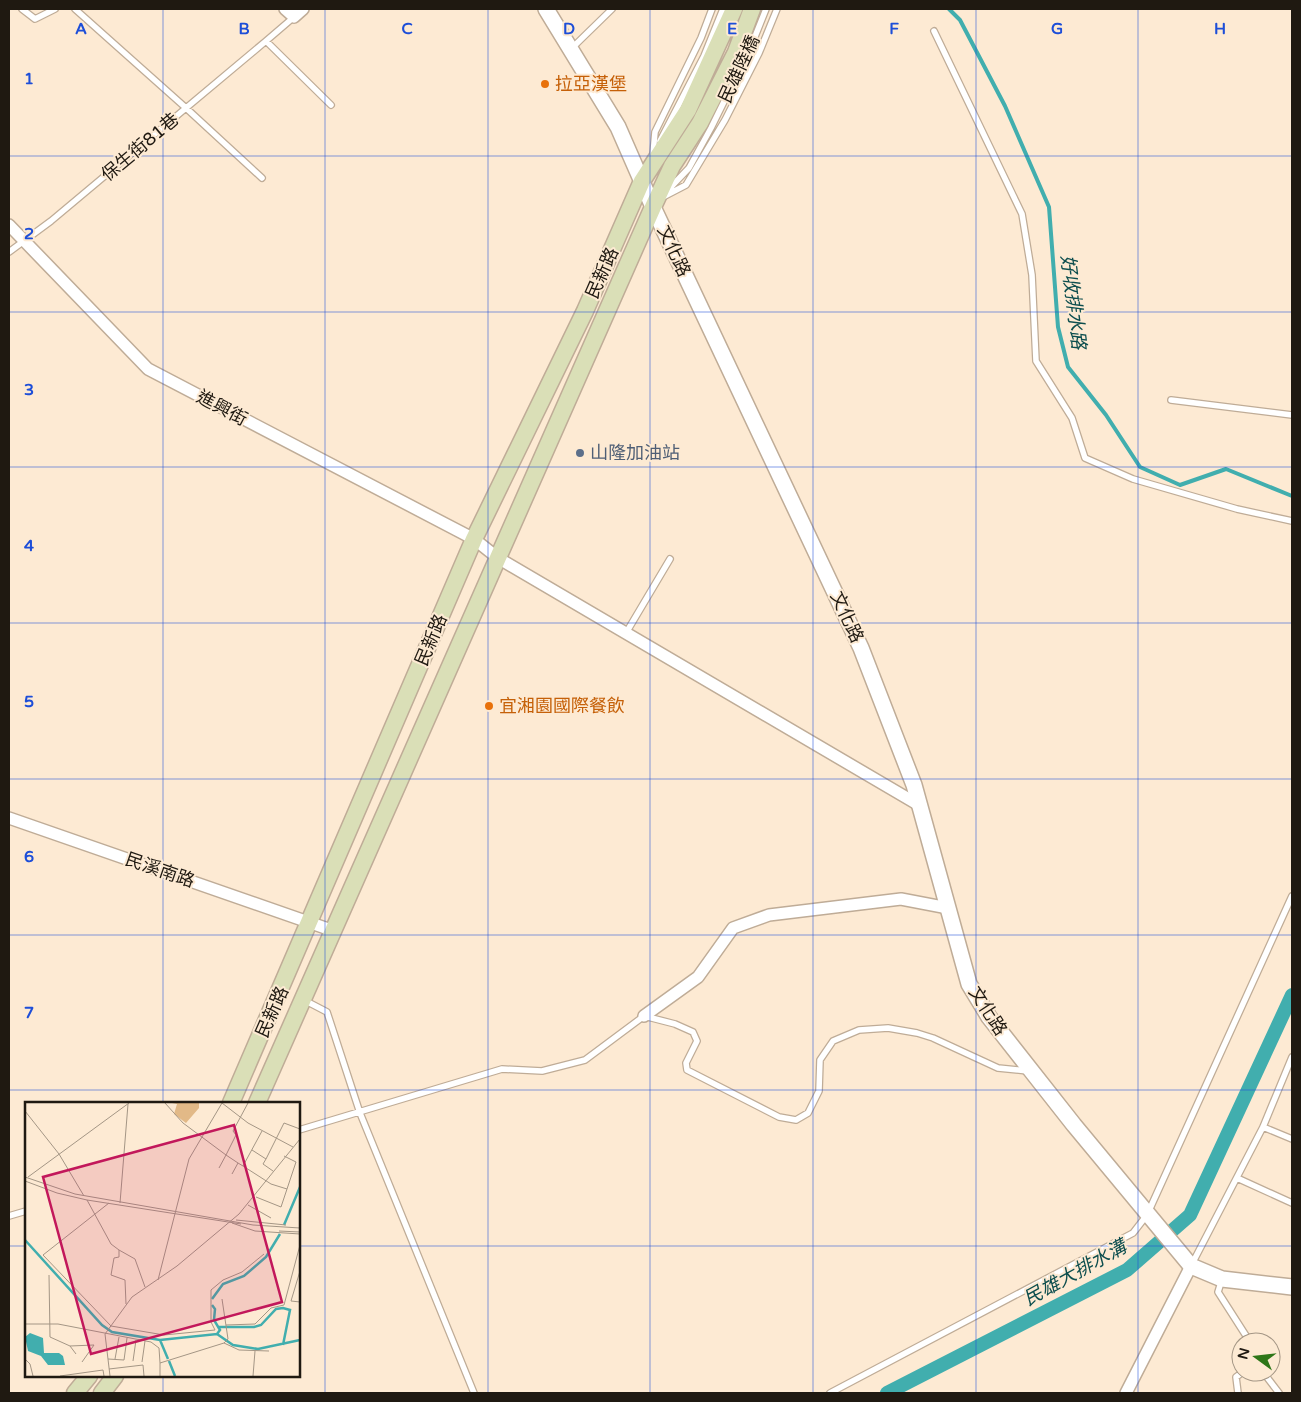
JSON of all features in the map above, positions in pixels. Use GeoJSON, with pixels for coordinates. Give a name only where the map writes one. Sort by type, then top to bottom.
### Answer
{"type":"FeatureCollection","features":[{"type":"Feature","properties":{"kind":"main road","name":"民雄陸橋"},"geometry":{"type":"LineString","coordinates":[[653,162],[734,9]]}},
{"type":"Feature","properties":{"kind":"main road","name":"民雄陸橋"},"geometry":{"type":"LineString","coordinates":[[705,126],[752,9]]}},
{"type":"Feature","properties":{"kind":"main road","name":"民新路"},"geometry":{"type":"LineString","coordinates":[[257,1102],[672,166],[705,126]]}},
{"type":"Feature","properties":{"kind":"main road","name":"民新路"},"geometry":{"type":"LineString","coordinates":[[232,1102],[474,540],[585,311],[642,181],[653,162]]}},
{"type":"Feature","properties":{"kind":"main road"},"geometry":{"type":"LineString","coordinates":[[75,1393],[88,1377]]}},
{"type":"Feature","properties":{"kind":"main road"},"geometry":{"type":"LineString","coordinates":[[102,1393],[114,1377]]}},
{"type":"Feature","properties":{"kind":"street"},"geometry":{"type":"LineString","coordinates":[[285,9],[294,18],[303,9]]}},
{"type":"Feature","properties":{"kind":"street","name":"文化路"},"geometry":{"type":"LineString","coordinates":[[546,9],[618,127],[861,648],[914,785],[969,984],[989,1018],[1190,1266]]}},
{"type":"Feature","properties":{"kind":"street","name":"進興街"},"geometry":{"type":"LineString","coordinates":[[9,225],[148,369],[474,540],[498,558],[919,805]]}},
{"type":"Feature","properties":{"kind":"street","name":"民溪南路"},"geometry":{"type":"LineString","coordinates":[[9,818],[334,931]]}},
{"type":"Feature","properties":{"kind":"street"},"geometry":{"type":"LineString","coordinates":[[644,1016],[698,977],[733,928],[769,916],[901,899],[948,908]]}},
{"type":"Feature","properties":{"kind":"street"},"geometry":{"type":"LineString","coordinates":[[1126,1393],[1190,1266],[1222,1279],[1292,1287]]}},
{"type":"Feature","properties":{"kind":"lane"},"geometry":{"type":"LineString","coordinates":[[22,9],[35,19],[55,9]]}},
{"type":"Feature","properties":{"kind":"lane","name":"保生街81巷"},"geometry":{"type":"LineString","coordinates":[[9,252],[51,221],[186,108],[75,9]]}},
{"type":"Feature","properties":{"kind":"lane"},"geometry":{"type":"LineString","coordinates":[[571,50],[612,9]]}},
{"type":"Feature","properties":{"kind":"lane"},"geometry":{"type":"LineString","coordinates":[[653,162],[655,132],[701,38],[712,9]]}},
{"type":"Feature","properties":{"kind":"lane"},"geometry":{"type":"LineString","coordinates":[[683,108],[723,9]]}},
{"type":"Feature","properties":{"kind":"lane","name":"民雄陸橋"},"geometry":{"type":"LineString","coordinates":[[705,126],[750,49],[766,9]]}},
{"type":"Feature","properties":{"kind":"lane"},"geometry":{"type":"LineString","coordinates":[[655,204],[686,185],[725,120],[759,53],[777,9]]}},
{"type":"Feature","properties":{"kind":"lane"},"geometry":{"type":"LineString","coordinates":[[262,178],[186,108],[294,18]]}},
{"type":"Feature","properties":{"kind":"lane"},"geometry":{"type":"LineString","coordinates":[[934,31],[1022,214],[1032,275],[1036,361],[1072,418],[1085,458],[1133,479],[1237,509],[1292,521]]}},
{"type":"Feature","properties":{"kind":"lane"},"geometry":{"type":"LineString","coordinates":[[266,41],[330,105]]}},
{"type":"Feature","properties":{"kind":"lane"},"geometry":{"type":"LineString","coordinates":[[1171,400],[1292,415]]}},
{"type":"Feature","properties":{"kind":"lane"},"geometry":{"type":"LineString","coordinates":[[626,633],[670,559]]}},
{"type":"Feature","properties":{"kind":"lane"},"geometry":{"type":"LineString","coordinates":[[830,1393],[1133,1233],[1147,1215],[1292,896]]}},
{"type":"Feature","properties":{"kind":"lane"},"geometry":{"type":"LineString","coordinates":[[302,1000],[327,1012],[360,1113],[474,1393]]}},
{"type":"Feature","properties":{"kind":"lane"},"geometry":{"type":"LineString","coordinates":[[300,1130],[502,1069],[542,1071],[585,1060],[644,1016],[675,1024],[693,1032],[697,1041],[686,1063],[687,1070],[779,1116],[796,1120],[808,1113],[819,1091],[820,1060],[832,1041],[859,1030],[888,1028],[917,1033],[933,1038],[998,1068],[1032,1072]]}},
{"type":"Feature","properties":{"kind":"lane"},"geometry":{"type":"LineString","coordinates":[[1190,1266],[1263,1127],[1290,1067],[1292,1057]]}},
{"type":"Feature","properties":{"kind":"lane"},"geometry":{"type":"LineString","coordinates":[[1263,1127],[1292,1139]]}},
{"type":"Feature","properties":{"kind":"lane"},"geometry":{"type":"LineString","coordinates":[[1237,1178],[1292,1203]]}},
{"type":"Feature","properties":{"kind":"lane"},"geometry":{"type":"LineString","coordinates":[[9,1216],[25,1211]]}},
{"type":"Feature","properties":{"kind":"lane"},"geometry":{"type":"LineString","coordinates":[[1222,1279],[1218,1292],[1244,1332]]}},
{"type":"Feature","properties":{"kind":"lane"},"geometry":{"type":"LineString","coordinates":[[1271,1382],[1279,1393]]}},
{"type":"Feature","properties":{"kind":"waterway","name":"好收排水路"},"geometry":{"type":"LineString","coordinates":[[949,9],[960,20],[1005,106],[1049,207],[1058,327],[1068,367],[1106,415],[1140,467],[1180,485],[1226,469],[1292,496]]}},
{"type":"Feature","properties":{"kind":"waterway","name":"民雄大排水溝"},"geometry":{"type":"LineString","coordinates":[[887,1393],[1127,1270],[1190,1215],[1292,995]]}},
{"type":"Feature","properties":{"kind":"place","name":"拉亞漢堡"},"geometry":{"type":"Point","coordinates":[545,84]}},
{"type":"Feature","properties":{"kind":"place","name":"山隆加油站"},"geometry":{"type":"Point","coordinates":[580,453]}},
{"type":"Feature","properties":{"kind":"place","name":"宜湘園國際餐飲"},"geometry":{"type":"Point","coordinates":[489,706]}}]}
